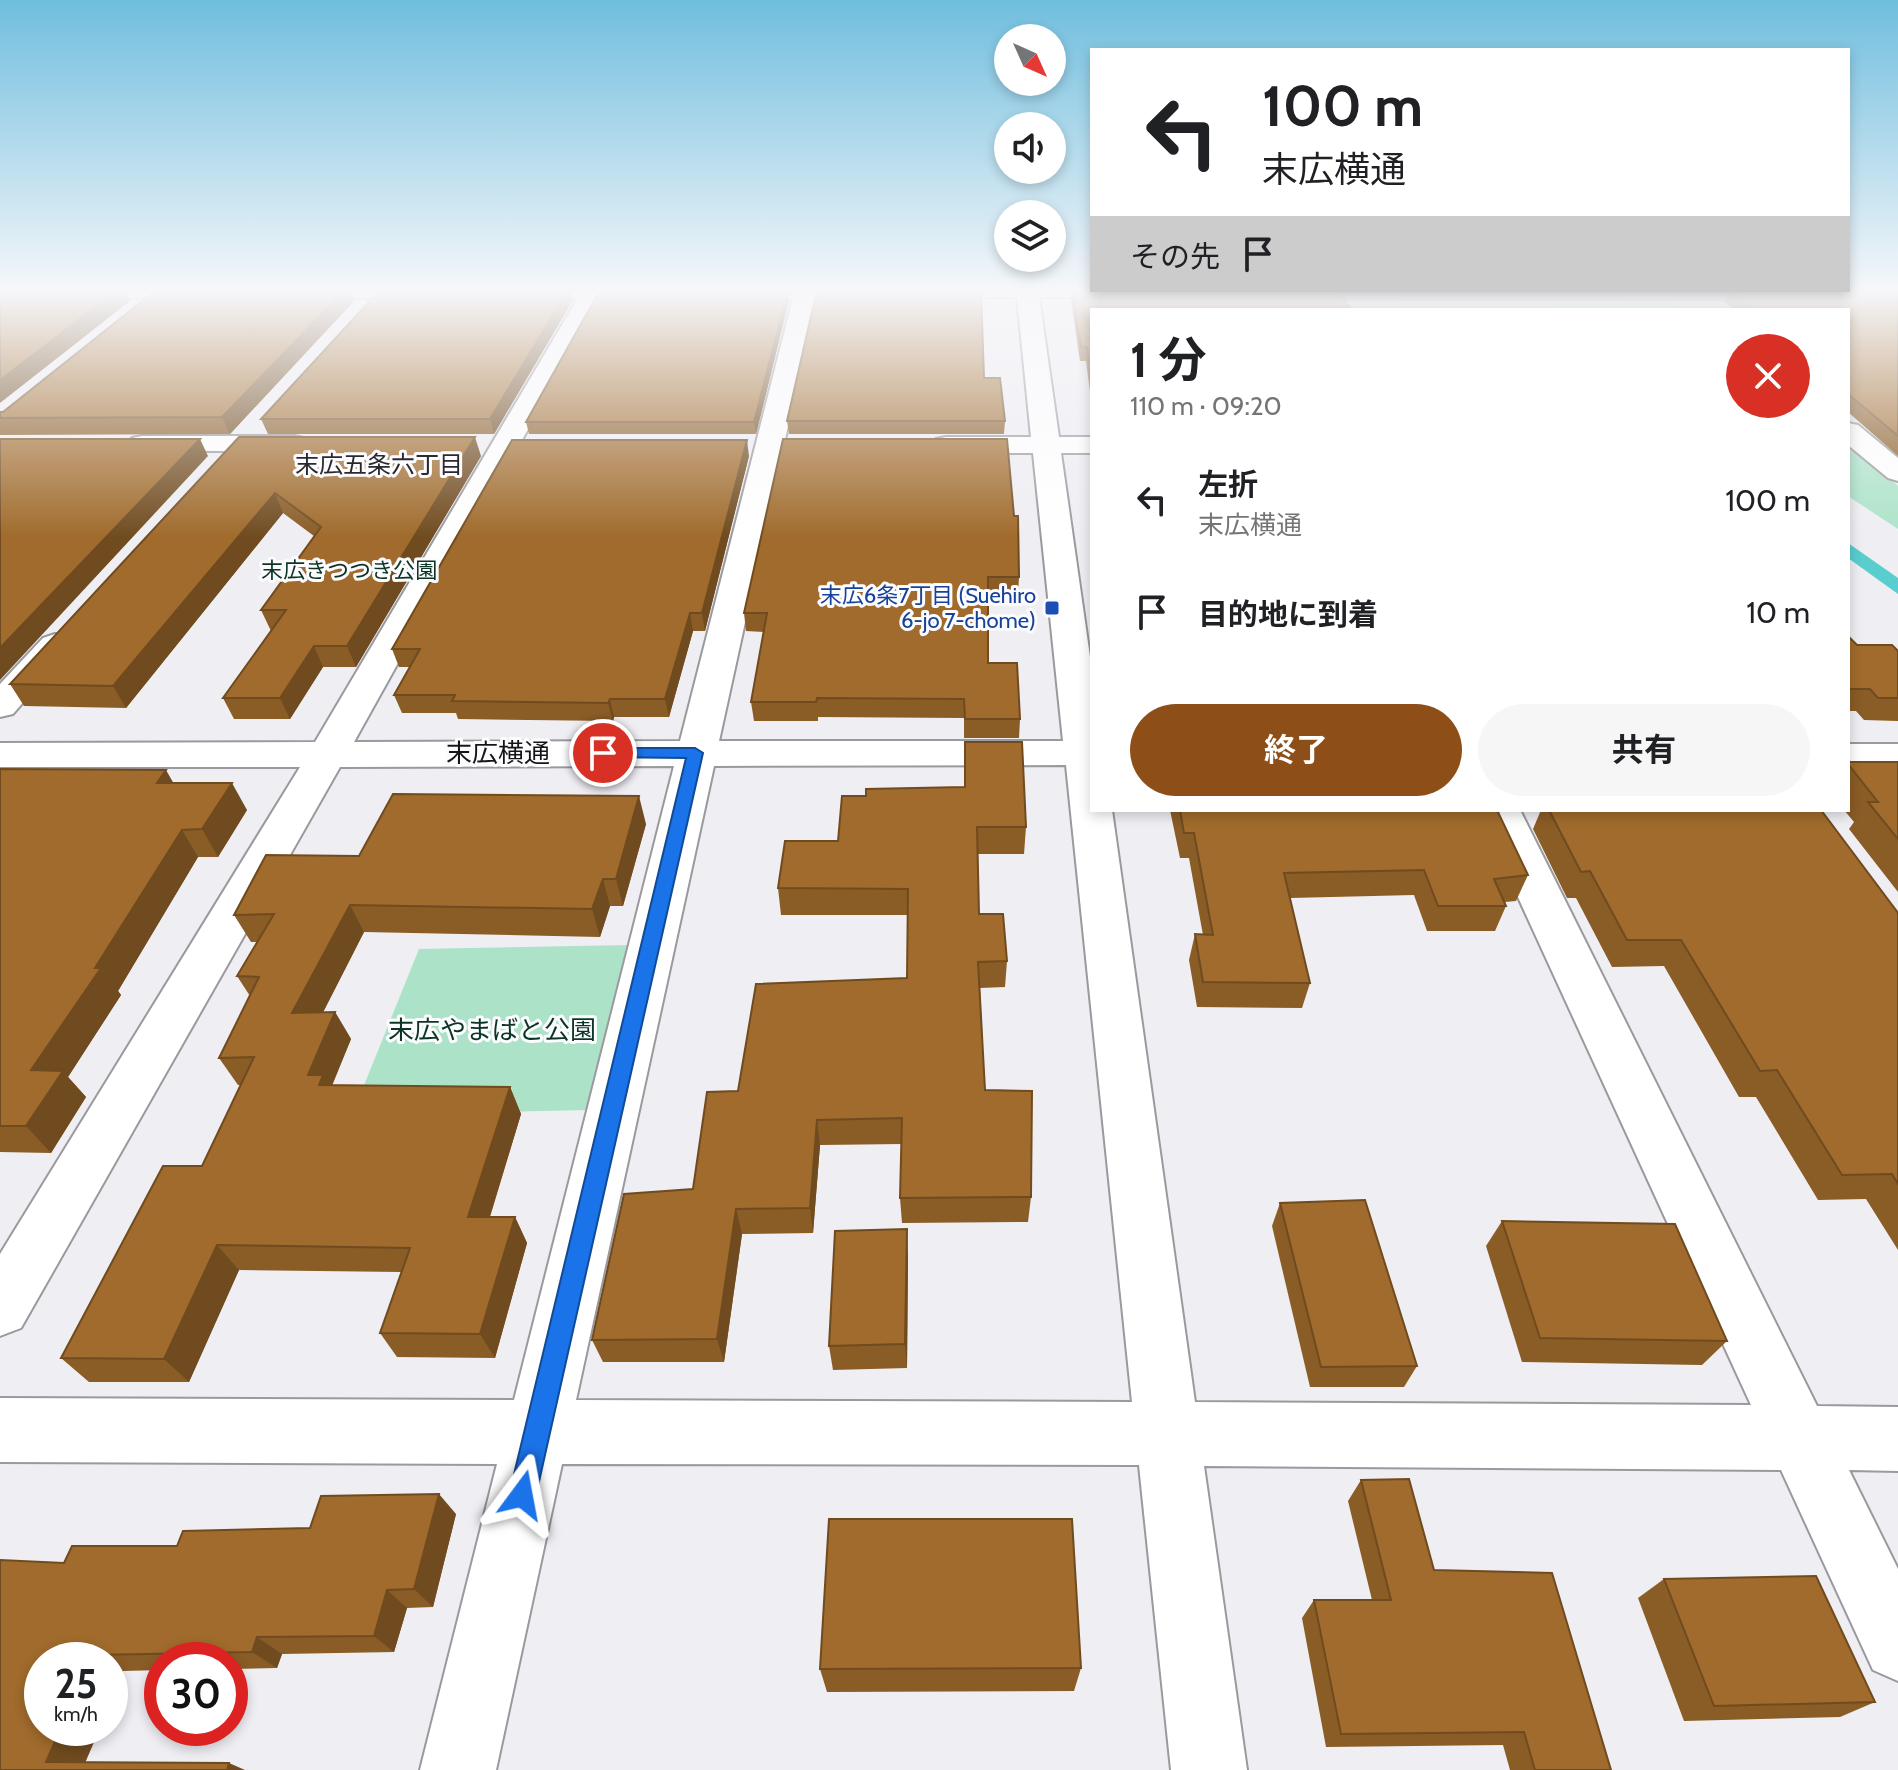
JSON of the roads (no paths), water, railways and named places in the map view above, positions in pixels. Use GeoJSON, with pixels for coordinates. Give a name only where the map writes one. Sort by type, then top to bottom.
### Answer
{"type":"FeatureCollection","features":[{"type":"Feature","properties":{"kind":"street"},"geometry":{"type":"LineString","coordinates":[[0,1308],[329,752],[546,373]]}},
{"type":"Feature","properties":{"kind":"street"},"geometry":{"type":"LineString","coordinates":[[458,1770],[787,373]]}},
{"type":"Feature","properties":{"kind":"street"},"geometry":{"type":"LineString","coordinates":[[1038,373],[1048,446],[1078,569],[1088,753]]}},
{"type":"Feature","properties":{"kind":"street"},"geometry":{"type":"LineString","coordinates":[[207,478],[260,420]]}},
{"type":"Feature","properties":{"kind":"street"},"geometry":{"type":"LineString","coordinates":[[1850,433],[1898,472]]}},
{"type":"Feature","properties":{"kind":"street"},"geometry":{"type":"LineString","coordinates":[[111,444],[316,444]]}},
{"type":"Feature","properties":{"kind":"street"},"geometry":{"type":"LineString","coordinates":[[924,445],[1090,445]]}},
{"type":"Feature","properties":{"kind":"street"},"geometry":{"type":"LineString","coordinates":[[0,706],[73,626]]}},
{"type":"Feature","properties":{"kind":"street","name":"末広横通"},"geometry":{"type":"LineString","coordinates":[[0,755],[1088,753]]}},
{"type":"Feature","properties":{"kind":"street"},"geometry":{"type":"LineString","coordinates":[[1850,756],[1898,756]]}},
{"type":"Feature","properties":{"kind":"street"},"geometry":{"type":"LineString","coordinates":[[1095,812],[1209,1770]]}},
{"type":"Feature","properties":{"kind":"street"},"geometry":{"type":"LineString","coordinates":[[1500,812],[1898,1645]]}},
{"type":"Feature","properties":{"kind":"street"},"geometry":{"type":"LineString","coordinates":[[0,1430],[536,1434],[1167,1431],[1898,1439]]}},
{"type":"Feature","properties":{"kind":"water"},"geometry":{"type":"Polygon","coordinates":[[[1850,544],[1898,578],[1898,594],[1850,559],[1850,544]]]}},
{"type":"Feature","properties":{"kind":"place","name":"末広6条7丁目 (Suehiro 6-jo 7-chome)"},"geometry":{"type":"Point","coordinates":[1052,608]}},
{"type":"Feature","properties":{"kind":"district","name":"末広五条六丁目"},"geometry":{"type":"Point","coordinates":[379,464]}},
{"type":"Feature","properties":{"kind":"park label","name":"末広きつつき公園"},"geometry":{"type":"Point","coordinates":[349,570]}},
{"type":"Feature","properties":{"kind":"park label","name":"末広やまばと公園"},"geometry":{"type":"Point","coordinates":[492,1030]}}]}
